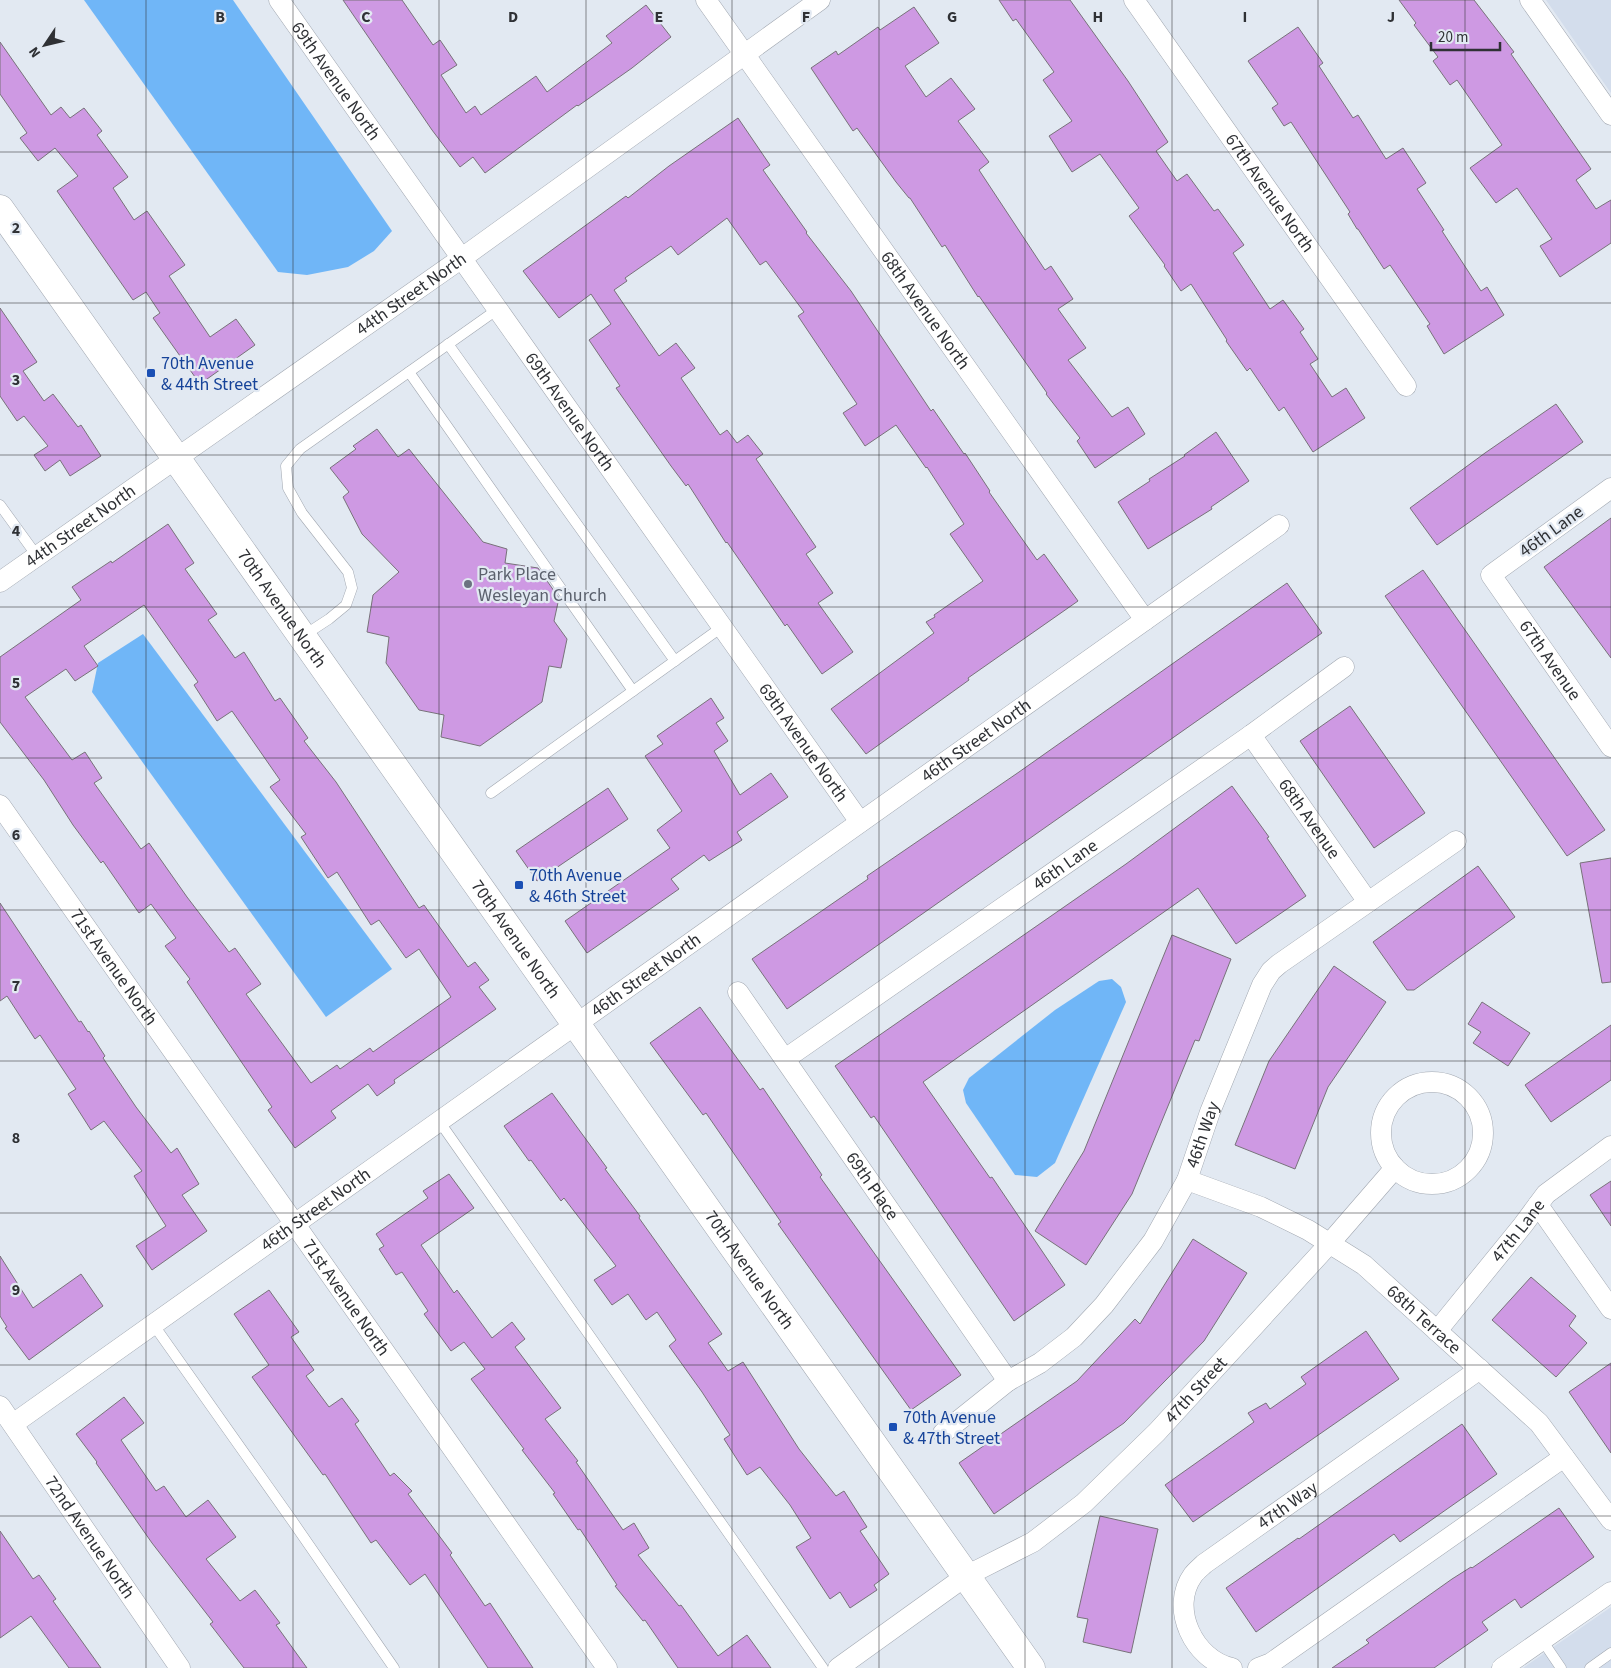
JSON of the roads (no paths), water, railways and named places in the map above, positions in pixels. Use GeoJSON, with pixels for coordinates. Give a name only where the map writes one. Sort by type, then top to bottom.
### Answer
{"type":"FeatureCollection","features":[{"type":"Feature","properties":{"kind":"street","name":"69th Avenue North"},"geometry":{"type":"LineString","coordinates":[[279,0],[860,822]]}},
{"type":"Feature","properties":{"kind":"street","name":"68th Avenue North"},"geometry":{"type":"LineString","coordinates":[[706,0],[1145,620]]}},
{"type":"Feature","properties":{"kind":"street","name":"44th Street North"},"geometry":{"type":"LineString","coordinates":[[0,582],[462,258],[820,0]]}},
{"type":"Feature","properties":{"kind":"street","name":"67th Avenue North"},"geometry":{"type":"LineString","coordinates":[[1134,0],[1406,386]]}},
{"type":"Feature","properties":{"kind":"street"},"geometry":{"type":"LineString","coordinates":[[1530,0],[1611,116]]}},
{"type":"Feature","properties":{"kind":"street","name":"70th Avenue North"},"geometry":{"type":"LineString","coordinates":[[0,209],[1031,1668]]}},
{"type":"Feature","properties":{"kind":"street","name":"46th Lane"},"geometry":{"type":"LineString","coordinates":[[1490,575],[1611,488]]}},
{"type":"Feature","properties":{"kind":"street","name":"46th Street North"},"geometry":{"type":"LineString","coordinates":[[13,1424],[1279,525]]}},
{"type":"Feature","properties":{"kind":"street","name":"67th Avenue"},"geometry":{"type":"LineString","coordinates":[[1490,575],[1611,747]]}},
{"type":"Feature","properties":{"kind":"street","name":"46th Lane"},"geometry":{"type":"LineString","coordinates":[[785,1059],[1251,735],[1344,667]]}},
{"type":"Feature","properties":{"kind":"street","name":"68th Avenue"},"geometry":{"type":"LineString","coordinates":[[1251,735],[1368,902]]}},
{"type":"Feature","properties":{"kind":"street","name":"71st Avenue North"},"geometry":{"type":"LineString","coordinates":[[0,805],[607,1668]]}},
{"type":"Feature","properties":{"kind":"street","name":"46th Way"},"geometry":{"type":"LineString","coordinates":[[943,1433],[1008,1381],[1040,1363],[1074,1337],[1104,1305],[1153,1241],[1187,1180],[1210,1112],[1262,985],[1271,971],[1456,841]]}},
{"type":"Feature","properties":{"kind":"street","name":"69th Place"},"geometry":{"type":"LineString","coordinates":[[738,992],[1008,1381]]}},
{"type":"Feature","properties":{"kind":"street"},"geometry":{"type":"LineString","coordinates":[[1431,1081],[1448,1084],[1462,1091],[1474,1104],[1482,1119],[1484,1136],[1480,1152],[1471,1166],[1458,1177],[1442,1183],[1425,1183],[1409,1178],[1396,1168],[1386,1154],[1381,1138],[1382,1121],[1388,1106],[1394,1099],[1414,1084],[1431,1081]]}},
{"type":"Feature","properties":{"kind":"street","name":"47th Lane"},"geometry":{"type":"LineString","coordinates":[[1437,1330],[1546,1194],[1611,1146]]}},
{"type":"Feature","properties":{"kind":"street","name":"47th Street"},"geometry":{"type":"LineString","coordinates":[[838,1668],[966,1576],[1033,1542],[1084,1503],[1157,1432],[1396,1168]]}},
{"type":"Feature","properties":{"kind":"street","name":"68th Terrace"},"geometry":{"type":"LineString","coordinates":[[1187,1180],[1260,1208],[1308,1230],[1364,1265],[1539,1423],[1611,1520]]}},
{"type":"Feature","properties":{"kind":"street"},"geometry":{"type":"LineString","coordinates":[[1538,1205],[1611,1309]]}},
{"type":"Feature","properties":{"kind":"street","name":"47th Way"},"geometry":{"type":"LineString","coordinates":[[1232,1668],[1222,1666],[1207,1655],[1195,1642],[1186,1625],[1184,1606],[1186,1590],[1193,1575],[1204,1564],[1480,1369]]}},
{"type":"Feature","properties":{"kind":"street","name":"72nd Avenue North"},"geometry":{"type":"LineString","coordinates":[[0,1406],[180,1668]]}},
{"type":"Feature","properties":{"kind":"street"},"geometry":{"type":"LineString","coordinates":[[1258,1668],[1271,1663],[1564,1456]]}},
{"type":"Feature","properties":{"kind":"street"},"geometry":{"type":"LineString","coordinates":[[1502,1668],[1611,1592]]}},
{"type":"Feature","properties":{"kind":"lane"},"geometry":{"type":"LineString","coordinates":[[302,637],[346,605],[352,588],[348,572],[302,513],[288,488],[286,466],[300,449],[498,309]]}},
{"type":"Feature","properties":{"kind":"lane"},"geometry":{"type":"LineString","coordinates":[[448,344],[675,661]]}},
{"type":"Feature","properties":{"kind":"lane"},"geometry":{"type":"LineString","coordinates":[[409,372],[633,691]]}},
{"type":"Feature","properties":{"kind":"lane"},"geometry":{"type":"LineString","coordinates":[[0,505],[37,556]]}},
{"type":"Feature","properties":{"kind":"lane"},"geometry":{"type":"LineString","coordinates":[[491,793],[722,627]]}},
{"type":"Feature","properties":{"kind":"lane"},"geometry":{"type":"LineString","coordinates":[[440,1121],[823,1668]]}},
{"type":"Feature","properties":{"kind":"lane"},"geometry":{"type":"LineString","coordinates":[[153,1324],[292,1519],[394,1668]]}},
{"type":"Feature","properties":{"kind":"lane"},"geometry":{"type":"LineString","coordinates":[[1542,1640],[1561,1668]]}},
{"type":"Feature","properties":{"kind":"lane"},"geometry":{"type":"LineString","coordinates":[[1590,1668],[1611,1653]]}},
{"type":"Feature","properties":{"kind":"water"},"geometry":{"type":"Polygon","coordinates":[[[84,0],[233,0],[392,231],[374,251],[348,267],[307,275],[278,272],[84,0]]]}},
{"type":"Feature","properties":{"kind":"water"},"geometry":{"type":"Polygon","coordinates":[[[143,634],[392,969],[326,1017],[92,692],[98,663],[143,634]]]}},
{"type":"Feature","properties":{"kind":"water"},"geometry":{"type":"Polygon","coordinates":[[[1112,979],[1121,987],[1126,1002],[1055,1163],[1037,1177],[1015,1175],[966,1103],[963,1090],[969,1078],[1055,1010],[1099,981],[1112,979]]]}},
{"type":"Feature","properties":{"kind":"place","name":"70th Avenue & 44th Street"},"geometry":{"type":"Point","coordinates":[151,373]}},
{"type":"Feature","properties":{"kind":"place","name":"Park Place Wesleyan Church"},"geometry":{"type":"Point","coordinates":[468,584]}},
{"type":"Feature","properties":{"kind":"place","name":"70th Avenue & 46th Street"},"geometry":{"type":"Point","coordinates":[519,885]}},
{"type":"Feature","properties":{"kind":"place","name":"70th Avenue & 47th Street"},"geometry":{"type":"Point","coordinates":[893,1427]}}]}
